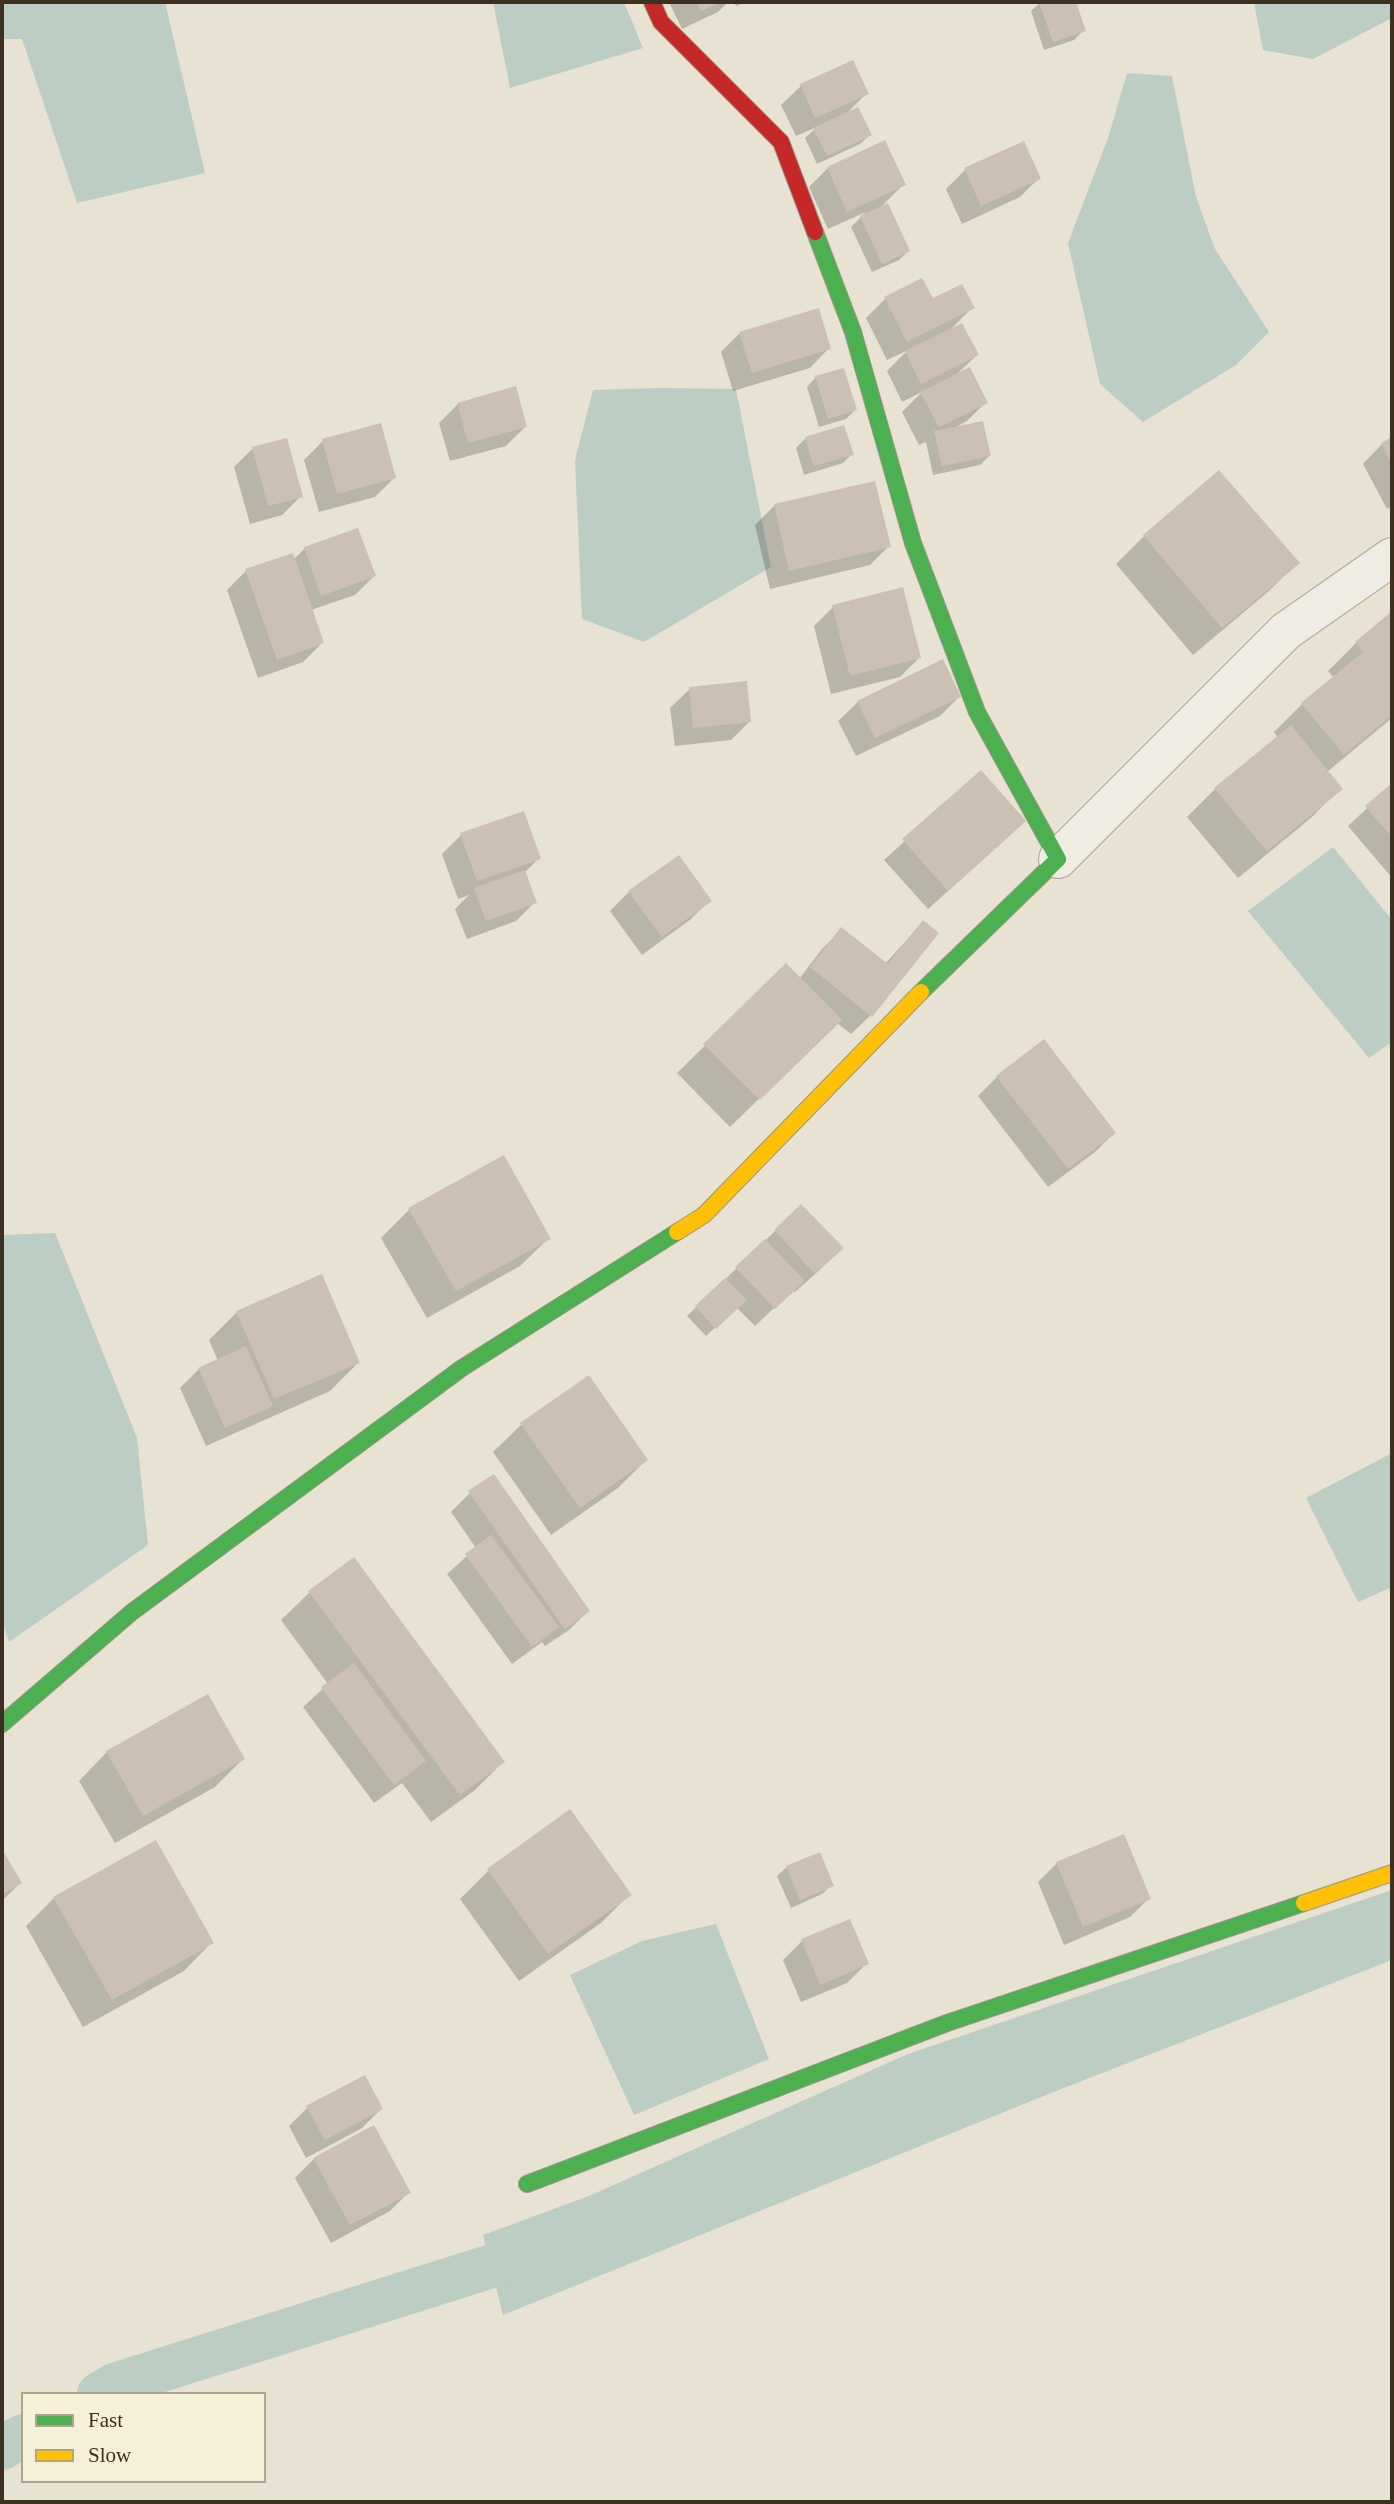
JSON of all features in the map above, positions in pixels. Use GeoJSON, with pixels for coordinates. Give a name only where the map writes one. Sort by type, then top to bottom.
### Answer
{"type":"FeatureCollection","features":[{"type":"Feature","properties":{"kind":"street"},"geometry":{"type":"LineString","coordinates":[[652,2],[661,22],[781,142],[853,332],[914,543],[977,712],[1058,859]]}},
{"type":"Feature","properties":{"kind":"street"},"geometry":{"type":"LineString","coordinates":[[2,1724],[132,1612],[461,1368],[704,1214],[921,992],[1286,631],[1392,557]]}},
{"type":"Feature","properties":{"kind":"street"},"geometry":{"type":"LineString","coordinates":[[527,2184],[947,2023],[1392,1873]]}},
{"type":"Feature","properties":{"kind":"shaded area"},"geometry":{"type":"Polygon","coordinates":[[[2,2],[165,2],[205,173],[77,203],[22,39],[2,39],[2,2]]]}},
{"type":"Feature","properties":{"kind":"shaded area"},"geometry":{"type":"Polygon","coordinates":[[[493,2],[624,2],[643,48],[510,88],[493,2]]]}},
{"type":"Feature","properties":{"kind":"shaded area"},"geometry":{"type":"Polygon","coordinates":[[[1254,2],[1392,2],[1392,18],[1313,59],[1263,50],[1254,2]]]}},
{"type":"Feature","properties":{"kind":"shaded area"},"geometry":{"type":"Polygon","coordinates":[[[1127,73],[1172,76],[1196,197],[1215,249],[1269,332],[1236,365],[1143,422],[1100,384],[1068,243],[1108,138],[1127,73]]]}},
{"type":"Feature","properties":{"kind":"shaded area"},"geometry":{"type":"Polygon","coordinates":[[[736,389],[771,567],[644,642],[582,619],[575,460],[593,390],[736,389]]]}},
{"type":"Feature","properties":{"kind":"shaded area"},"geometry":{"type":"Polygon","coordinates":[[[1333,847],[1392,920],[1392,1042],[1369,1058],[1248,911],[1333,847]]]}},
{"type":"Feature","properties":{"kind":"shaded area"},"geometry":{"type":"Polygon","coordinates":[[[55,1233],[137,1438],[148,1545],[9,1642],[2,1621],[2,1235],[55,1233]]]}},
{"type":"Feature","properties":{"kind":"shaded area"},"geometry":{"type":"Polygon","coordinates":[[[1392,1453],[1392,1587],[1358,1602],[1306,1498],[1392,1453]]]}},
{"type":"Feature","properties":{"kind":"shaded area"},"geometry":{"type":"Polygon","coordinates":[[[1392,1890],[1392,1960],[1051,2093],[503,2315],[483,2235],[589,2196],[908,2054],[1392,1890]]]}},
{"type":"Feature","properties":{"kind":"shaded area"},"geometry":{"type":"Polygon","coordinates":[[[716,1924],[769,2059],[634,2115],[570,1975],[642,1941],[716,1924]]]}},
{"type":"Feature","properties":{"kind":"building"},"geometry":{"type":"Polygon","coordinates":[[[697,2],[721,2],[701,11],[697,2]]]}},
{"type":"Feature","properties":{"kind":"building"},"geometry":{"type":"Polygon","coordinates":[[[1039,2],[1076,2],[1086,31],[1053,42],[1039,2]]]}},
{"type":"Feature","properties":{"kind":"building"},"geometry":{"type":"Polygon","coordinates":[[[853,60],[869,94],[815,118],[800,84],[853,60]]]}},
{"type":"Feature","properties":{"kind":"building"},"geometry":{"type":"Polygon","coordinates":[[[858,107],[872,135],[827,156],[813,128],[858,107]]]}},
{"type":"Feature","properties":{"kind":"building"},"geometry":{"type":"Polygon","coordinates":[[[885,140],[906,185],[847,212],[827,167],[885,140]]]}},
{"type":"Feature","properties":{"kind":"building"},"geometry":{"type":"Polygon","coordinates":[[[1024,141],[1041,179],[981,206],[964,168],[1024,141]]]}},
{"type":"Feature","properties":{"kind":"building"},"geometry":{"type":"Polygon","coordinates":[[[888,203],[910,251],[882,264],[860,216],[888,203]]]}},
{"type":"Feature","properties":{"kind":"building"},"geometry":{"type":"Polygon","coordinates":[[[922,278],[933,298],[962,284],[975,308],[907,342],[884,297],[922,278]]]}},
{"type":"Feature","properties":{"kind":"building"},"geometry":{"type":"Polygon","coordinates":[[[819,308],[831,349],[752,373],[739,332],[819,308]]]}},
{"type":"Feature","properties":{"kind":"building"},"geometry":{"type":"Polygon","coordinates":[[[962,323],[979,355],[921,384],[905,351],[962,323]]]}},
{"type":"Feature","properties":{"kind":"building"},"geometry":{"type":"Polygon","coordinates":[[[970,367],[988,403],[939,427],[920,392],[970,367]]]}},
{"type":"Feature","properties":{"kind":"building"},"geometry":{"type":"Polygon","coordinates":[[[844,368],[857,410],[828,419],[815,376],[844,368]]]}},
{"type":"Feature","properties":{"kind":"building"},"geometry":{"type":"Polygon","coordinates":[[[516,386],[527,427],[468,443],[457,403],[516,386]]]}},
{"type":"Feature","properties":{"kind":"building"},"geometry":{"type":"Polygon","coordinates":[[[983,421],[991,456],[942,466],[934,431],[983,421]]]}},
{"type":"Feature","properties":{"kind":"building"},"geometry":{"type":"Polygon","coordinates":[[[381,423],[396,478],[337,494],[322,439],[381,423]]]}},
{"type":"Feature","properties":{"kind":"building"},"geometry":{"type":"Polygon","coordinates":[[[844,425],[854,455],[813,466],[805,437],[844,425]]]}},
{"type":"Feature","properties":{"kind":"building"},"geometry":{"type":"Polygon","coordinates":[[[1392,437],[1392,465],[1381,443],[1392,437]]]}},
{"type":"Feature","properties":{"kind":"building"},"geometry":{"type":"Polygon","coordinates":[[[287,438],[303,497],[268,506],[252,447],[287,438]]]}},
{"type":"Feature","properties":{"kind":"building"},"geometry":{"type":"Polygon","coordinates":[[[1219,470],[1300,563],[1222,628],[1143,535],[1219,470]]]}},
{"type":"Feature","properties":{"kind":"building"},"geometry":{"type":"Polygon","coordinates":[[[875,481],[891,547],[789,571],[774,504],[875,481]]]}},
{"type":"Feature","properties":{"kind":"building"},"geometry":{"type":"Polygon","coordinates":[[[358,528],[376,576],[321,596],[304,547],[358,528]]]}},
{"type":"Feature","properties":{"kind":"building"},"geometry":{"type":"Polygon","coordinates":[[[293,553],[324,643],[277,660],[245,569],[293,553]]]}},
{"type":"Feature","properties":{"kind":"building"},"geometry":{"type":"Polygon","coordinates":[[[903,587],[921,658],[850,676],[832,605],[903,587]]]}},
{"type":"Feature","properties":{"kind":"building"},"geometry":{"type":"Polygon","coordinates":[[[1392,611],[1392,715],[1344,755],[1301,703],[1363,652],[1355,642],[1392,611]]]}},
{"type":"Feature","properties":{"kind":"building"},"geometry":{"type":"Polygon","coordinates":[[[943,659],[961,697],[875,738],[857,701],[943,659]]]}},
{"type":"Feature","properties":{"kind":"building"},"geometry":{"type":"Polygon","coordinates":[[[747,681],[751,722],[693,728],[689,687],[747,681]]]}},
{"type":"Feature","properties":{"kind":"building"},"geometry":{"type":"Polygon","coordinates":[[[1291,725],[1343,789],[1267,851],[1214,788],[1291,725]]]}},
{"type":"Feature","properties":{"kind":"building"},"geometry":{"type":"Polygon","coordinates":[[[981,770],[1026,821],[948,891],[902,839],[981,770]]]}},
{"type":"Feature","properties":{"kind":"building"},"geometry":{"type":"Polygon","coordinates":[[[1392,783],[1392,837],[1365,806],[1392,783]]]}},
{"type":"Feature","properties":{"kind":"building"},"geometry":{"type":"Polygon","coordinates":[[[524,811],[541,859],[477,881],[460,833],[524,811]]]}},
{"type":"Feature","properties":{"kind":"building"},"geometry":{"type":"Polygon","coordinates":[[[679,855],[712,901],[662,937],[628,891],[679,855]]]}},
{"type":"Feature","properties":{"kind":"building"},"geometry":{"type":"Polygon","coordinates":[[[525,870],[537,903],[486,921],[474,888],[525,870]]]}},
{"type":"Feature","properties":{"kind":"building"},"geometry":{"type":"Polygon","coordinates":[[[923,920],[939,933],[872,1017],[810,967],[841,927],[888,964],[923,920]]]}},
{"type":"Feature","properties":{"kind":"building"},"geometry":{"type":"Polygon","coordinates":[[[786,963],[842,1020],[760,1100],[703,1044],[786,963]]]}},
{"type":"Feature","properties":{"kind":"building"},"geometry":{"type":"Polygon","coordinates":[[[1044,1039],[1116,1133],[1068,1169],[996,1076],[1044,1039]]]}},
{"type":"Feature","properties":{"kind":"building"},"geometry":{"type":"Polygon","coordinates":[[[504,1155],[551,1239],[456,1291],[408,1208],[504,1155]]]}},
{"type":"Feature","properties":{"kind":"building"},"geometry":{"type":"Polygon","coordinates":[[[801,1204],[844,1248],[815,1274],[774,1230],[801,1204]]]}},
{"type":"Feature","properties":{"kind":"building"},"geometry":{"type":"Polygon","coordinates":[[[765,1239],[805,1281],[775,1309],[735,1267],[765,1239]]]}},
{"type":"Feature","properties":{"kind":"building"},"geometry":{"type":"Polygon","coordinates":[[[322,1274],[360,1363],[274,1399],[236,1311],[322,1274]]]}},
{"type":"Feature","properties":{"kind":"building"},"geometry":{"type":"Polygon","coordinates":[[[725,1278],[747,1300],[716,1329],[695,1306],[725,1278]]]}},
{"type":"Feature","properties":{"kind":"building"},"geometry":{"type":"Polygon","coordinates":[[[246,1346],[273,1406],[225,1428],[198,1368],[246,1346]]]}},
{"type":"Feature","properties":{"kind":"building"},"geometry":{"type":"Polygon","coordinates":[[[589,1375],[648,1460],[580,1508],[520,1423],[589,1375]]]}},
{"type":"Feature","properties":{"kind":"building"},"geometry":{"type":"Polygon","coordinates":[[[494,1474],[590,1611],[565,1629],[468,1491],[494,1474]]]}},
{"type":"Feature","properties":{"kind":"building"},"geometry":{"type":"Polygon","coordinates":[[[491,1535],[559,1627],[532,1647],[465,1554],[491,1535]]]}},
{"type":"Feature","properties":{"kind":"building"},"geometry":{"type":"Polygon","coordinates":[[[354,1557],[505,1762],[460,1795],[308,1591],[354,1557]]]}},
{"type":"Feature","properties":{"kind":"building"},"geometry":{"type":"Polygon","coordinates":[[[354,1663],[426,1761],[394,1785],[321,1687],[354,1663]]]}},
{"type":"Feature","properties":{"kind":"building"},"geometry":{"type":"Polygon","coordinates":[[[208,1694],[245,1759],[143,1816],[106,1751],[208,1694]]]}},
{"type":"Feature","properties":{"kind":"building"},"geometry":{"type":"Polygon","coordinates":[[[570,1809],[632,1895],[548,1954],[487,1869],[570,1809]]]}},
{"type":"Feature","properties":{"kind":"building"},"geometry":{"type":"Polygon","coordinates":[[[1124,1834],[1151,1899],[1083,1927],[1056,1862],[1124,1834]]]}},
{"type":"Feature","properties":{"kind":"building"},"geometry":{"type":"Polygon","coordinates":[[[156,1840],[214,1943],[112,2000],[53,1897],[156,1840]]]}},
{"type":"Feature","properties":{"kind":"building"},"geometry":{"type":"Polygon","coordinates":[[[2,1849],[22,1883],[2,1895],[2,1849]]]}},
{"type":"Feature","properties":{"kind":"building"},"geometry":{"type":"Polygon","coordinates":[[[820,1852],[834,1886],[800,1900],[786,1866],[820,1852]]]}},
{"type":"Feature","properties":{"kind":"building"},"geometry":{"type":"Polygon","coordinates":[[[850,1919],[869,1964],[820,1985],[801,1939],[850,1919]]]}},
{"type":"Feature","properties":{"kind":"building"},"geometry":{"type":"Polygon","coordinates":[[[365,2075],[383,2109],[325,2140],[306,2106],[365,2075]]]}},
{"type":"Feature","properties":{"kind":"building"},"geometry":{"type":"Polygon","coordinates":[[[374,2125],[411,2193],[350,2225],[313,2158],[374,2125]]]}},
{"type":"Feature","properties":{"kind":"waterway"},"geometry":{"type":"LineString","coordinates":[[102,2392],[114,2385],[546,2249]]}},
{"type":"Feature","properties":{"kind":"waterway"},"geometry":{"type":"LineString","coordinates":[[2,2448],[21,2437]]}},
{"type":"Feature","properties":{"kind":"traffic: fast"},"geometry":{"type":"LineString","coordinates":[[815,232],[853,332],[913,543],[977,712],[1058,859],[921,992]]}},
{"type":"Feature","properties":{"kind":"traffic: fast"},"geometry":{"type":"LineString","coordinates":[[2,1724],[132,1612],[462,1368],[677,1232]]}},
{"type":"Feature","properties":{"kind":"traffic: fast"},"geometry":{"type":"LineString","coordinates":[[527,2184],[947,2023],[1304,1903]]}},
{"type":"Feature","properties":{"kind":"traffic: slow"},"geometry":{"type":"LineString","coordinates":[[677,1232],[704,1215],[921,992]]}},
{"type":"Feature","properties":{"kind":"traffic: slow"},"geometry":{"type":"LineString","coordinates":[[1304,1903],[1392,1873]]}},
{"type":"Feature","properties":{"kind":"traffic: jam"},"geometry":{"type":"LineString","coordinates":[[652,2],[661,22],[781,142],[815,232]]}}]}
